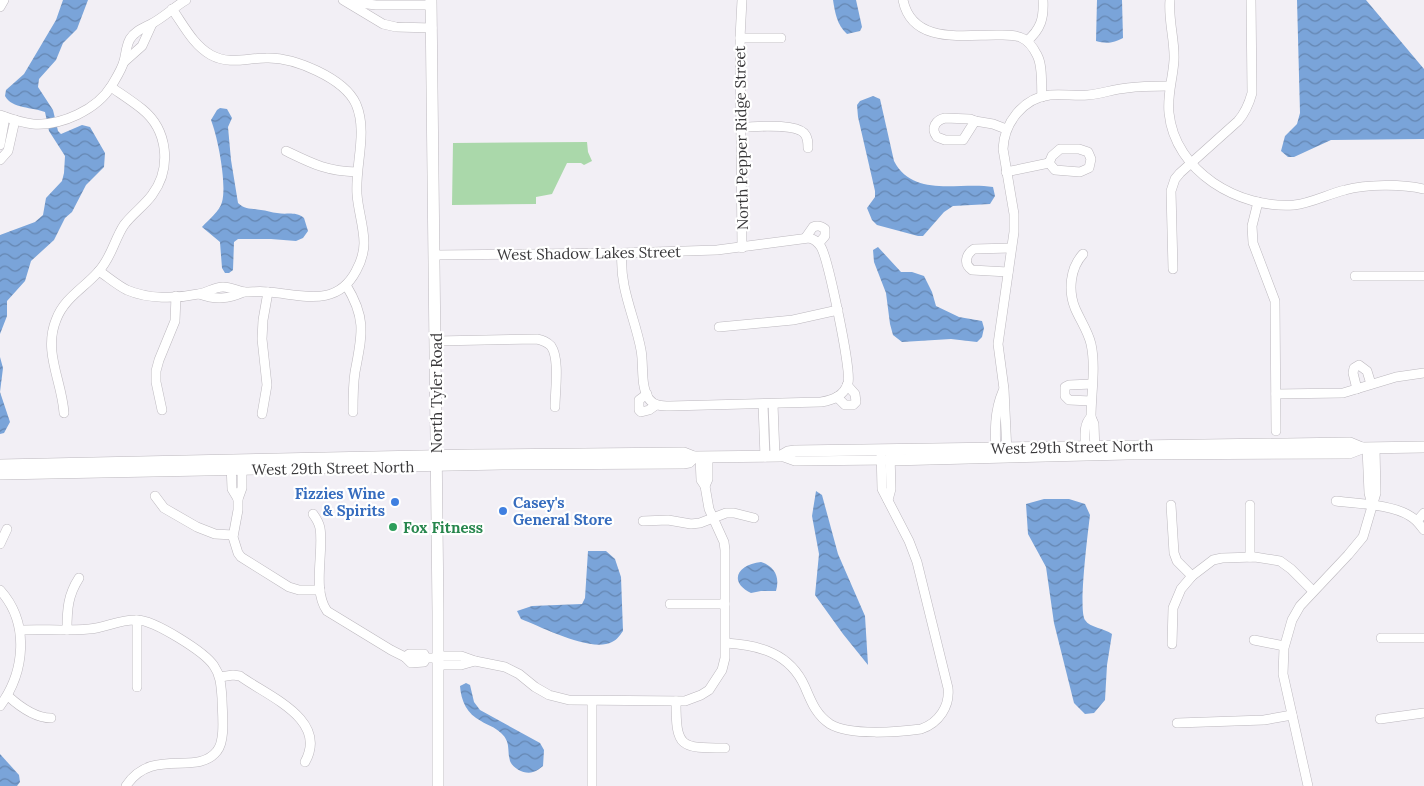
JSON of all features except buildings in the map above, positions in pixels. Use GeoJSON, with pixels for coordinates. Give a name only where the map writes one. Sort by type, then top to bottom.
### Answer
{"type":"FeatureCollection","features":[{"type":"Feature","properties":{"kind":"main road","name":"North Tyler Road"},"geometry":{"type":"LineString","coordinates":[[431,3],[436,340],[435,659],[438,786]]}},
{"type":"Feature","properties":{"kind":"main road","name":"West 29th Street North"},"geometry":{"type":"LineString","coordinates":[[0,474],[236,465],[556,459],[684,453],[700,457],[774,456],[795,451],[886,455],[1225,450],[1349,453],[1368,448],[1424,448]]}},
{"type":"Feature","properties":{"kind":"main road","name":"West 29th Street North"},"geometry":{"type":"LineString","coordinates":[[0,464],[236,465]]}},
{"type":"Feature","properties":{"kind":"street"},"geometry":{"type":"LineString","coordinates":[[0,7],[4,0]]}},
{"type":"Feature","properties":{"kind":"street"},"geometry":{"type":"LineString","coordinates":[[124,62],[130,38],[142,28],[152,24],[172,8],[186,0]]}},
{"type":"Feature","properties":{"kind":"street","name":"North Pepper Ridge Street"},"geometry":{"type":"LineString","coordinates":[[742,0],[740,38],[742,248],[806,237],[813,227],[819,226],[825,229],[825,236],[819,243]]}},
{"type":"Feature","properties":{"kind":"street"},"geometry":{"type":"LineString","coordinates":[[903,0],[904,8],[912,20],[920,28],[929,32],[943,35],[1008,35],[1027,41],[1039,60],[1042,96]]}},
{"type":"Feature","properties":{"kind":"street"},"geometry":{"type":"LineString","coordinates":[[1027,41],[1036,34],[1041,24],[1044,13],[1043,0]]}},
{"type":"Feature","properties":{"kind":"street"},"geometry":{"type":"LineString","coordinates":[[1170,0],[1174,61],[1169,86],[1168,112],[1174,137],[1179,147],[1200,173],[1222,188],[1245,198],[1258,202],[1294,205],[1346,190],[1365,187],[1414,187],[1424,189]]}},
{"type":"Feature","properties":{"kind":"street"},"geometry":{"type":"LineString","coordinates":[[1173,269],[1171,191],[1175,179],[1243,116],[1250,102],[1252,94],[1251,0]]}},
{"type":"Feature","properties":{"kind":"street"},"geometry":{"type":"LineString","coordinates":[[346,1],[376,5],[431,3]]}},
{"type":"Feature","properties":{"kind":"street"},"geometry":{"type":"LineString","coordinates":[[346,1],[383,24],[396,27],[432,28]]}},
{"type":"Feature","properties":{"kind":"street"},"geometry":{"type":"LineString","coordinates":[[99,271],[126,289],[144,296],[163,297],[199,294],[212,299],[231,297],[244,292],[268,292],[304,297],[320,297],[346,285],[354,276],[364,251],[357,195],[361,119],[356,104],[348,92],[338,82],[298,63],[284,59],[225,60],[211,55],[199,46],[172,8]]}},
{"type":"Feature","properties":{"kind":"street"},"geometry":{"type":"LineString","coordinates":[[0,146],[3,116],[33,124],[44,124],[57,122],[78,114],[96,102],[111,87],[124,62],[142,46],[152,24]]}},
{"type":"Feature","properties":{"kind":"street"},"geometry":{"type":"LineString","coordinates":[[740,38],[781,38]]}},
{"type":"Feature","properties":{"kind":"street"},"geometry":{"type":"LineString","coordinates":[[1001,452],[1004,389],[998,344],[1014,232],[1014,214],[1003,149],[1003,138],[1006,129],[1018,111],[1029,102],[1042,96],[1090,95],[1126,88],[1169,86]]}},
{"type":"Feature","properties":{"kind":"street"},"geometry":{"type":"LineString","coordinates":[[64,413],[63,401],[51,355],[52,330],[56,319],[68,300],[99,271],[112,253],[122,228],[134,212],[152,196],[164,170],[166,156],[163,140],[149,117],[144,110],[111,87]]}},
{"type":"Feature","properties":{"kind":"street"},"geometry":{"type":"LineString","coordinates":[[1,156],[8,151],[15,120]]}},
{"type":"Feature","properties":{"kind":"street"},"geometry":{"type":"LineString","coordinates":[[975,122],[993,124],[1006,129]]}},
{"type":"Feature","properties":{"kind":"street"},"geometry":{"type":"LineString","coordinates":[[742,127],[788,127],[799,130],[808,141],[808,148]]}},
{"type":"Feature","properties":{"kind":"street"},"geometry":{"type":"LineString","coordinates":[[286,151],[319,167],[337,172],[357,172]]}},
{"type":"Feature","properties":{"kind":"street"},"geometry":{"type":"LineString","coordinates":[[1006,172],[1049,163]]}},
{"type":"Feature","properties":{"kind":"street"},"geometry":{"type":"LineString","coordinates":[[1258,202],[1252,234],[1256,254],[1275,301],[1276,431]]}},
{"type":"Feature","properties":{"kind":"street"},"geometry":{"type":"LineString","coordinates":[[622,253],[621,266],[624,289],[641,349],[644,388],[651,401],[656,405],[821,402],[837,397],[847,385],[849,378],[838,310],[824,252],[819,243],[806,237]]}},
{"type":"Feature","properties":{"kind":"street","name":"West Shadow Lakes Street"},"geometry":{"type":"LineString","coordinates":[[434,255],[622,253],[742,248]]}},
{"type":"Feature","properties":{"kind":"street"},"geometry":{"type":"LineString","coordinates":[[1008,272],[972,270],[966,263],[966,257],[974,249],[1011,248]]}},
{"type":"Feature","properties":{"kind":"street"},"geometry":{"type":"LineString","coordinates":[[1083,254],[1075,264],[1071,287],[1072,300],[1092,345],[1091,417],[1094,424],[1090,451]]}},
{"type":"Feature","properties":{"kind":"street"},"geometry":{"type":"LineString","coordinates":[[1355,276],[1424,276]]}},
{"type":"Feature","properties":{"kind":"street"},"geometry":{"type":"LineString","coordinates":[[346,285],[355,299],[362,328],[353,391],[353,412]]}},
{"type":"Feature","properties":{"kind":"street"},"geometry":{"type":"LineString","coordinates":[[262,414],[266,385],[262,339],[268,292]]}},
{"type":"Feature","properties":{"kind":"street"},"geometry":{"type":"LineString","coordinates":[[162,410],[156,382],[156,371],[175,321],[176,296]]}},
{"type":"Feature","properties":{"kind":"street"},"geometry":{"type":"LineString","coordinates":[[719,327],[794,320],[838,310]]}},
{"type":"Feature","properties":{"kind":"street"},"geometry":{"type":"LineString","coordinates":[[436,340],[537,339],[544,341],[555,354],[555,406]]}},
{"type":"Feature","properties":{"kind":"street"},"geometry":{"type":"LineString","coordinates":[[1357,389],[1353,373],[1354,368],[1359,365],[1366,371],[1371,384]]}},
{"type":"Feature","properties":{"kind":"street"},"geometry":{"type":"LineString","coordinates":[[1276,394],[1343,393],[1396,377],[1424,373]]}},
{"type":"Feature","properties":{"kind":"street"},"geometry":{"type":"LineString","coordinates":[[1091,401],[1069,400],[1064,392],[1069,385],[1092,384]]}},
{"type":"Feature","properties":{"kind":"street"},"geometry":{"type":"LineString","coordinates":[[837,397],[846,405],[853,405],[856,402],[855,394],[847,385]]}},
{"type":"Feature","properties":{"kind":"street"},"geometry":{"type":"LineString","coordinates":[[647,394],[639,400],[639,410],[641,412],[649,410],[656,405]]}},
{"type":"Feature","properties":{"kind":"street"},"geometry":{"type":"LineString","coordinates":[[763,404],[774,456]]}},
{"type":"Feature","properties":{"kind":"street"},"geometry":{"type":"LineString","coordinates":[[773,404],[774,456]]}},
{"type":"Feature","properties":{"kind":"street"},"geometry":{"type":"LineString","coordinates":[[1308,786],[1283,674],[1284,646],[1292,620],[1300,606],[1348,556],[1363,537],[1376,493],[1368,448]]}},
{"type":"Feature","properties":{"kind":"street"},"geometry":{"type":"LineString","coordinates":[[726,643],[748,644],[769,650],[778,655],[796,672],[819,715],[830,724],[842,730],[855,732],[921,729],[936,720],[944,711],[949,695],[948,688],[917,562],[882,490],[886,478],[886,455]]}},
{"type":"Feature","properties":{"kind":"street"},"geometry":{"type":"LineString","coordinates":[[313,514],[320,527],[320,590],[321,599],[326,611],[391,650],[406,657],[408,654],[424,654],[435,659],[461,656],[475,662],[505,666],[549,695],[569,700],[685,701],[709,690],[722,670],[726,643],[724,542],[712,518],[705,486],[700,480],[700,457]]}},
{"type":"Feature","properties":{"kind":"street"},"geometry":{"type":"LineString","coordinates":[[236,465],[232,489],[238,499],[238,510],[233,535],[235,545],[241,557],[289,588],[320,590]]}},
{"type":"Feature","properties":{"kind":"street"},"geometry":{"type":"LineString","coordinates":[[156,496],[164,508],[197,527],[215,534],[233,535]]}},
{"type":"Feature","properties":{"kind":"street"},"geometry":{"type":"LineString","coordinates":[[1336,501],[1372,505],[1394,510],[1409,515],[1424,530]]}},
{"type":"Feature","properties":{"kind":"street"},"geometry":{"type":"LineString","coordinates":[[1171,505],[1174,554],[1177,561],[1192,576]]}},
{"type":"Feature","properties":{"kind":"street"},"geometry":{"type":"LineString","coordinates":[[1250,505],[1250,557]]}},
{"type":"Feature","properties":{"kind":"street"},"geometry":{"type":"LineString","coordinates":[[643,521],[668,520],[691,524],[700,523],[726,513],[754,518]]}},
{"type":"Feature","properties":{"kind":"street"},"geometry":{"type":"LineString","coordinates":[[1417,521],[1424,513]]}},
{"type":"Feature","properties":{"kind":"street"},"geometry":{"type":"LineString","coordinates":[[0,544],[7,529]]}},
{"type":"Feature","properties":{"kind":"street"},"geometry":{"type":"LineString","coordinates":[[1172,644],[1173,608],[1181,589],[1192,576],[1213,560],[1250,557],[1270,558],[1280,561],[1313,591]]}},
{"type":"Feature","properties":{"kind":"street"},"geometry":{"type":"LineString","coordinates":[[67,630],[68,601],[79,578]]}},
{"type":"Feature","properties":{"kind":"street"},"geometry":{"type":"LineString","coordinates":[[0,590],[12,607],[20,630],[19,665],[16,678],[8,696],[0,706]]}},
{"type":"Feature","properties":{"kind":"street"},"geometry":{"type":"LineString","coordinates":[[670,604],[726,604]]}},
{"type":"Feature","properties":{"kind":"street"},"geometry":{"type":"LineString","coordinates":[[20,630],[94,629],[127,620],[137,620],[155,624],[205,656],[215,666],[220,677],[222,737],[217,752],[200,762],[167,763],[147,767],[134,775],[126,786]]}},
{"type":"Feature","properties":{"kind":"street"},"geometry":{"type":"LineString","coordinates":[[137,620],[137,687]]}},
{"type":"Feature","properties":{"kind":"street"},"geometry":{"type":"LineString","coordinates":[[1424,632],[1424,644]]}},
{"type":"Feature","properties":{"kind":"street"},"geometry":{"type":"LineString","coordinates":[[1381,638],[1424,638]]}},
{"type":"Feature","properties":{"kind":"street"},"geometry":{"type":"LineString","coordinates":[[1254,640],[1284,646]]}},
{"type":"Feature","properties":{"kind":"street"},"geometry":{"type":"LineString","coordinates":[[220,677],[240,676],[296,713],[306,726],[309,735],[309,754],[304,762]]}},
{"type":"Feature","properties":{"kind":"street"},"geometry":{"type":"LineString","coordinates":[[8,696],[37,716],[51,718]]}},
{"type":"Feature","properties":{"kind":"street"},"geometry":{"type":"LineString","coordinates":[[592,701],[592,786]]}},
{"type":"Feature","properties":{"kind":"street"},"geometry":{"type":"LineString","coordinates":[[676,701],[676,728],[682,740],[688,746],[696,748],[725,748]]}},
{"type":"Feature","properties":{"kind":"street"},"geometry":{"type":"LineString","coordinates":[[1380,719],[1424,713]]}},
{"type":"Feature","properties":{"kind":"street"},"geometry":{"type":"LineString","coordinates":[[1177,723],[1264,720],[1292,715]]}},
{"type":"Feature","properties":{"kind":"green space"},"geometry":{"type":"Polygon","coordinates":[[[587,142],[588,152],[592,161],[584,165],[581,163],[567,163],[552,194],[536,197],[536,204],[452,205],[453,143],[587,142]]]}},
{"type":"Feature","properties":{"kind":"water"},"geometry":{"type":"Polygon","coordinates":[[[63,0],[88,0],[77,29],[63,43],[56,60],[39,79],[38,87],[53,110],[58,131],[61,134],[82,125],[90,127],[105,153],[104,167],[86,185],[72,212],[65,218],[54,240],[31,261],[25,281],[7,301],[7,316],[0,334],[0,235],[35,222],[43,215],[46,198],[62,181],[65,156],[49,131],[45,112],[13,103],[5,96],[6,90],[24,74],[56,20],[63,0]]]}},
{"type":"Feature","properties":{"kind":"water"},"geometry":{"type":"Polygon","coordinates":[[[833,0],[856,0],[862,27],[860,31],[847,34],[837,18],[833,0]]]}},
{"type":"Feature","properties":{"kind":"water"},"geometry":{"type":"Polygon","coordinates":[[[1097,0],[1122,0],[1123,38],[1110,42],[1096,41],[1097,0]]]}},
{"type":"Feature","properties":{"kind":"water"},"geometry":{"type":"Polygon","coordinates":[[[1297,0],[1366,0],[1424,69],[1424,139],[1331,140],[1294,157],[1288,157],[1281,151],[1285,136],[1297,124],[1300,113],[1297,0]]]}},
{"type":"Feature","properties":{"kind":"water"},"geometry":{"type":"Polygon","coordinates":[[[873,96],[880,99],[894,161],[903,173],[913,180],[925,184],[993,187],[995,196],[990,204],[953,206],[944,212],[923,236],[877,225],[872,220],[867,208],[875,197],[875,191],[857,105],[860,101],[873,96]]]}},
{"type":"Feature","properties":{"kind":"water"},"geometry":{"type":"Polygon","coordinates":[[[220,108],[227,109],[232,118],[228,127],[238,203],[243,207],[297,215],[304,218],[308,231],[303,238],[296,241],[238,239],[234,242],[233,270],[229,273],[225,273],[222,268],[220,242],[202,227],[219,209],[222,202],[221,161],[211,120],[220,108]]]}},
{"type":"Feature","properties":{"kind":"water"},"geometry":{"type":"Polygon","coordinates":[[[878,247],[901,272],[912,272],[924,276],[936,306],[959,317],[982,321],[984,328],[982,337],[977,342],[951,339],[902,342],[893,335],[886,293],[874,262],[873,250],[878,247]]]}},
{"type":"Feature","properties":{"kind":"water"},"geometry":{"type":"Polygon","coordinates":[[[0,357],[3,368],[0,392],[0,357]]]}},
{"type":"Feature","properties":{"kind":"water"},"geometry":{"type":"Polygon","coordinates":[[[0,392],[10,422],[4,433],[0,434],[0,392]]]}},
{"type":"Feature","properties":{"kind":"water"},"geometry":{"type":"Polygon","coordinates":[[[816,491],[822,495],[838,554],[865,616],[868,665],[815,595],[819,554],[812,516],[816,491]]]}},
{"type":"Feature","properties":{"kind":"water"},"geometry":{"type":"Polygon","coordinates":[[[1044,499],[1069,499],[1085,504],[1090,515],[1084,570],[1083,613],[1087,623],[1112,634],[1107,665],[1105,700],[1094,713],[1085,714],[1074,703],[1054,623],[1046,567],[1028,534],[1026,504],[1044,499]]]}},
{"type":"Feature","properties":{"kind":"water"},"geometry":{"type":"Polygon","coordinates":[[[588,551],[606,551],[615,559],[621,577],[623,631],[617,639],[603,644],[580,642],[521,619],[517,611],[532,606],[582,604],[585,598],[588,551]]]}},
{"type":"Feature","properties":{"kind":"water"},"geometry":{"type":"Polygon","coordinates":[[[761,562],[770,567],[775,573],[777,577],[776,591],[751,593],[739,583],[738,578],[742,570],[753,563],[761,562]]]}},
{"type":"Feature","properties":{"kind":"water"},"geometry":{"type":"Polygon","coordinates":[[[466,683],[470,685],[474,702],[480,710],[540,743],[544,750],[543,766],[530,773],[523,772],[514,767],[510,761],[504,736],[468,711],[460,686],[466,683]]]}},
{"type":"Feature","properties":{"kind":"water"},"geometry":{"type":"Polygon","coordinates":[[[0,754],[19,775],[20,782],[17,786],[0,786],[0,754]]]}},
{"type":"Feature","properties":{"kind":"place","name":"Fizzies Wine & Spirits"},"geometry":{"type":"Point","coordinates":[395,502]}},
{"type":"Feature","properties":{"kind":"place","name":"Casey's General Store"},"geometry":{"type":"Point","coordinates":[503,511]}},
{"type":"Feature","properties":{"kind":"place","name":"Fox Fitness"},"geometry":{"type":"Point","coordinates":[393,527]}}]}
